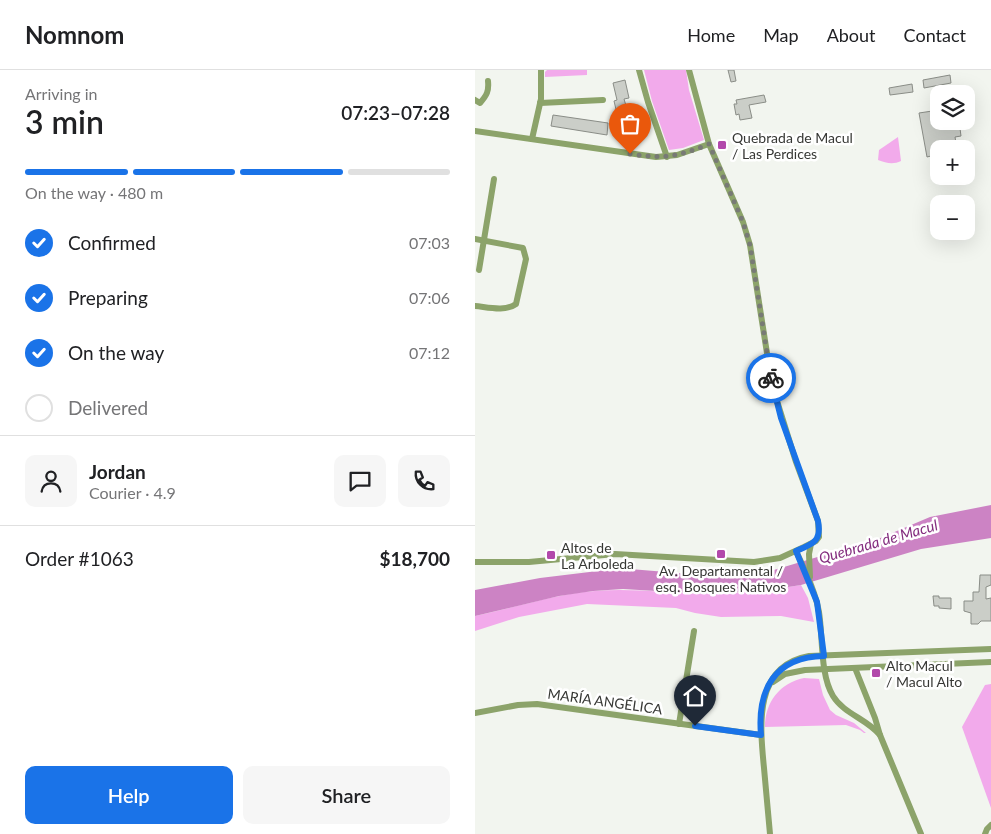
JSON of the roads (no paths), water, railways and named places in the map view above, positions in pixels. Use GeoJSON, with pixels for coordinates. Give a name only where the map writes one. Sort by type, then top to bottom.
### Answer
{"type":"FeatureCollection","features":[{"type":"Feature","properties":{"kind":"street"},"geometry":{"type":"LineString","coordinates":[[532,140],[540,103],[541,70]]}},
{"type":"Feature","properties":{"kind":"street"},"geometry":{"type":"LineString","coordinates":[[639,70],[667,157]]}},
{"type":"Feature","properties":{"kind":"street"},"geometry":{"type":"LineString","coordinates":[[475,562],[529,562],[615,554],[754,562],[781,558],[811,544],[819,537],[818,521],[793,454],[772,385],[750,245],[743,222],[709,144],[689,70]]}},
{"type":"Feature","properties":{"kind":"street"},"geometry":{"type":"LineString","coordinates":[[475,100],[480,103],[486,96],[489,91],[488,81]]}},
{"type":"Feature","properties":{"kind":"street"},"geometry":{"type":"LineString","coordinates":[[540,103],[603,100]]}},
{"type":"Feature","properties":{"kind":"street"},"geometry":{"type":"LineString","coordinates":[[475,131],[647,156],[667,157],[709,144]]}},
{"type":"Feature","properties":{"kind":"street"},"geometry":{"type":"LineString","coordinates":[[479,270],[494,179]]}},
{"type":"Feature","properties":{"kind":"street"},"geometry":{"type":"LineString","coordinates":[[475,239],[523,248],[526,259],[516,304],[505,308],[475,306]]}},
{"type":"Feature","properties":{"kind":"street"},"geometry":{"type":"LineString","coordinates":[[811,544],[809,558],[811,583],[819,613],[829,687],[837,701],[869,724],[880,735]]}},
{"type":"Feature","properties":{"kind":"street"},"geometry":{"type":"LineString","coordinates":[[796,551],[811,583]]}},
{"type":"Feature","properties":{"kind":"street"},"geometry":{"type":"LineString","coordinates":[[679,724],[694,631]]}},
{"type":"Feature","properties":{"kind":"street"},"geometry":{"type":"LineString","coordinates":[[770,834],[761,735],[761,712],[764,698],[779,671],[803,657],[991,649]]}},
{"type":"Feature","properties":{"kind":"street"},"geometry":{"type":"LineString","coordinates":[[770,685],[780,677],[791,672],[805,670],[991,662]]}},
{"type":"Feature","properties":{"kind":"street"},"geometry":{"type":"LineString","coordinates":[[855,668],[880,735],[921,834]]}},
{"type":"Feature","properties":{"kind":"street","name":"MARÍA ANGÉLICA"},"geometry":{"type":"LineString","coordinates":[[475,713],[518,705],[537,704],[761,735]]}},
{"type":"Feature","properties":{"kind":"street"},"geometry":{"type":"LineString","coordinates":[[985,834],[987,828],[991,826]]}},
{"type":"Feature","properties":{"kind":"water","name":"Quebrada de Macul"},"geometry":{"type":"Polygon","coordinates":[[[991,505],[991,538],[921,549],[801,585],[762,591],[705,594],[623,589],[593,591],[559,596],[475,616],[475,590],[540,578],[606,570],[630,569],[739,578],[760,574],[878,539],[930,517],[991,505]]]}},
{"type":"Feature","properties":{"kind":"place","name":"Quebrada de Macul / Las Perdices"},"geometry":{"type":"Point","coordinates":[722,145]}},
{"type":"Feature","properties":{"kind":"place","name":"Av. Departamental / esq. Bosques Nativos"},"geometry":{"type":"Point","coordinates":[721,554]}},
{"type":"Feature","properties":{"kind":"place","name":"Altos de La Arboleda"},"geometry":{"type":"Point","coordinates":[551,555]}},
{"type":"Feature","properties":{"kind":"place","name":"Alto Macul / Macul Alto"},"geometry":{"type":"Point","coordinates":[876,673]}}]}
